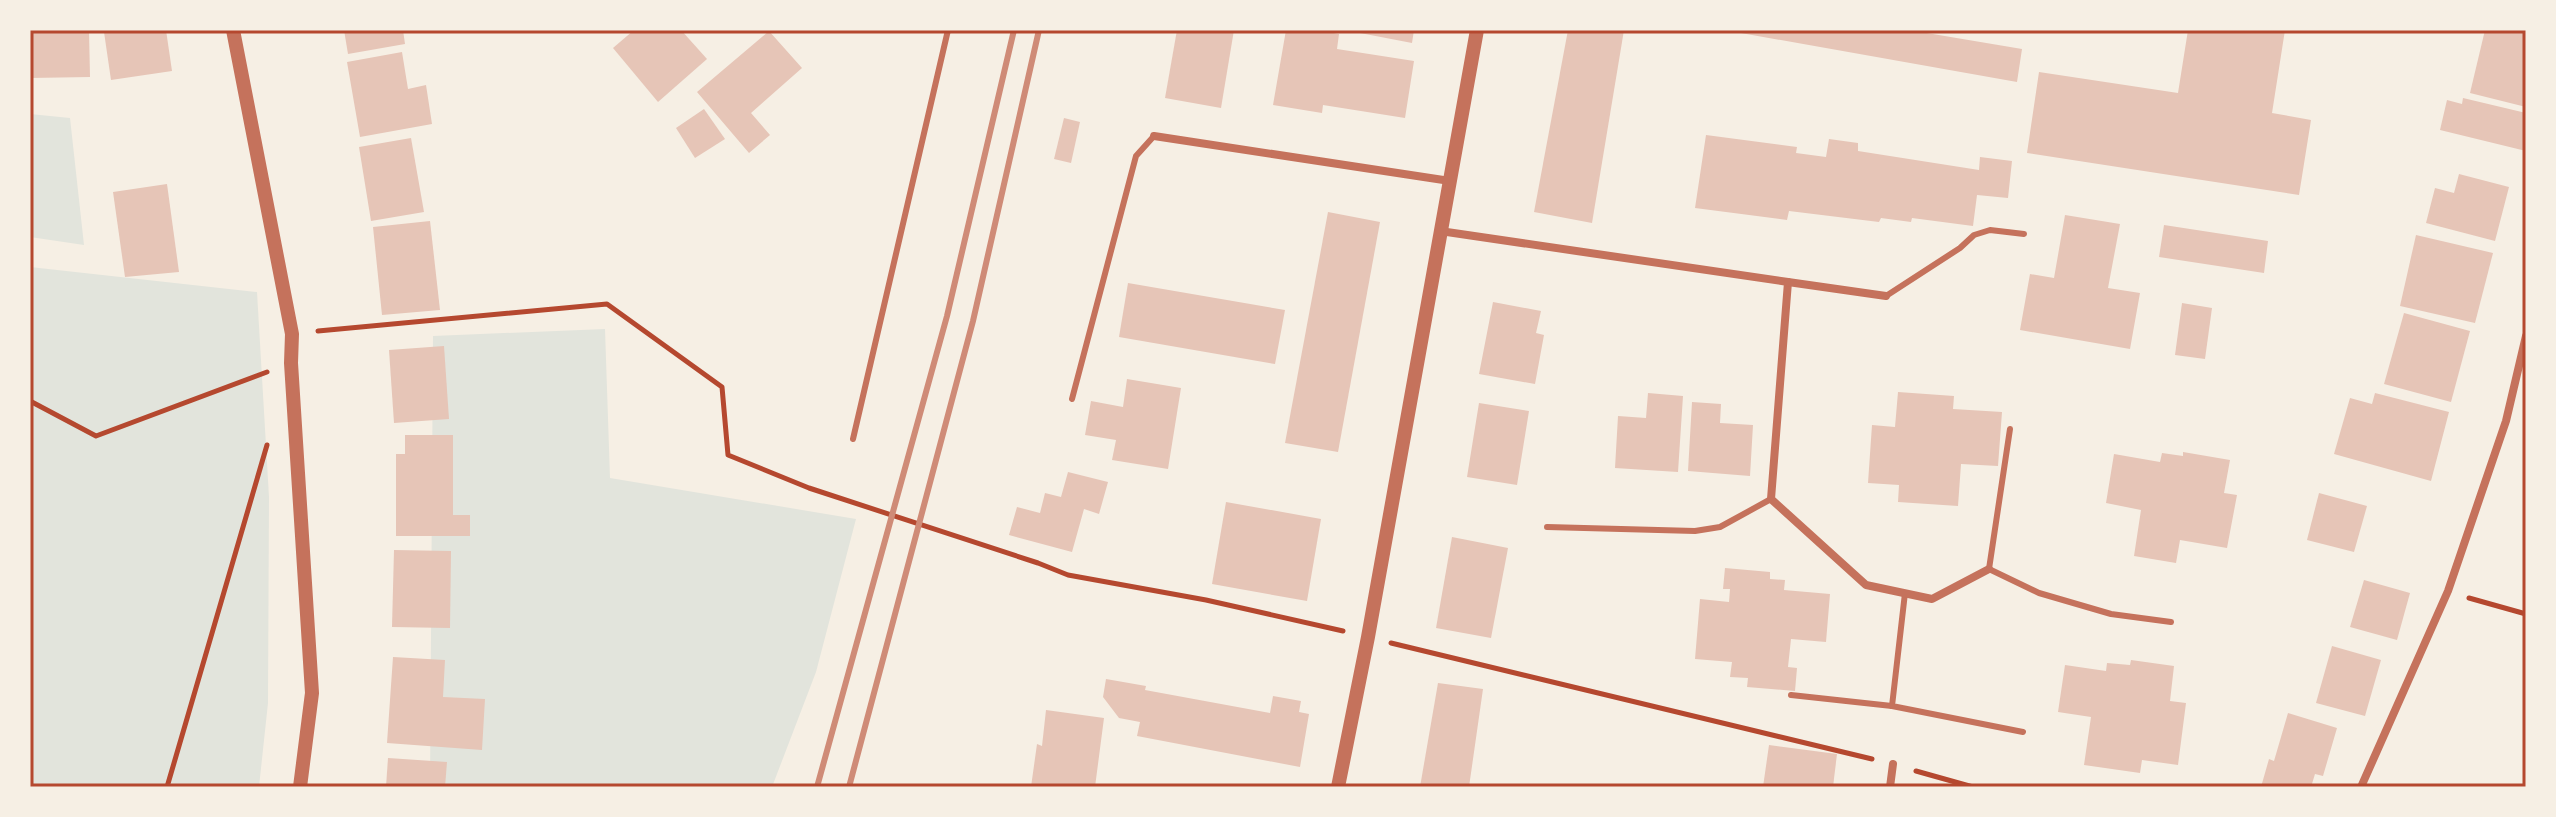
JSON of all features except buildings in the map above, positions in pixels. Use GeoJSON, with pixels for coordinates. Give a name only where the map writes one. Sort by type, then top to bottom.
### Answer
{"type":"FeatureCollection","features":[{"type":"Feature","properties":{"kind":"street"},"geometry":{"type":"LineString","coordinates":[[233,30],[292,334],[291,363],[312,693],[300,787]]}},
{"type":"Feature","properties":{"kind":"street"},"geometry":{"type":"LineString","coordinates":[[1338,787],[1368,637],[1477,30]]}},
{"type":"Feature","properties":{"kind":"street"},"geometry":{"type":"LineString","coordinates":[[1154,136],[1450,181]]}},
{"type":"Feature","properties":{"kind":"street"},"geometry":{"type":"LineString","coordinates":[[1440,231],[1886,296]]}},
{"type":"Feature","properties":{"kind":"street"},"geometry":{"type":"LineString","coordinates":[[1788,282],[1771,499],[1866,585],[1932,599],[1989,569]]}},
{"type":"Feature","properties":{"kind":"street"},"geometry":{"type":"LineString","coordinates":[[2361,787],[2448,591],[2506,421],[2526,336]]}},
{"type":"Feature","properties":{"kind":"street"},"geometry":{"type":"LineString","coordinates":[[1890,787],[1893,764]]}},
{"type":"Feature","properties":{"kind":"lane"},"geometry":{"type":"LineString","coordinates":[[853,439],[948,30]]}},
{"type":"Feature","properties":{"kind":"lane"},"geometry":{"type":"LineString","coordinates":[[1072,399],[1136,156],[1154,136]]}},
{"type":"Feature","properties":{"kind":"lane"},"geometry":{"type":"LineString","coordinates":[[1886,296],[1960,248],[1974,235],[1990,230],[2024,234]]}},
{"type":"Feature","properties":{"kind":"lane"},"geometry":{"type":"LineString","coordinates":[[2010,429],[1989,569],[2039,593],[2111,614],[2171,622]]}},
{"type":"Feature","properties":{"kind":"lane"},"geometry":{"type":"LineString","coordinates":[[1547,527],[1695,531],[1720,527],[1771,499]]}},
{"type":"Feature","properties":{"kind":"lane"},"geometry":{"type":"LineString","coordinates":[[1892,706],[1905,593]]}},
{"type":"Feature","properties":{"kind":"lane"},"geometry":{"type":"LineString","coordinates":[[1791,695],[1892,706],[2023,732]]}},
{"type":"Feature","properties":{"kind":"path"},"geometry":{"type":"LineString","coordinates":[[292,334],[607,304],[722,387],[728,455],[809,488],[1068,575],[1206,600],[1368,637],[1893,764],[1973,787]]}},
{"type":"Feature","properties":{"kind":"path"},"geometry":{"type":"LineString","coordinates":[[30,401],[96,436],[291,363]]}},
{"type":"Feature","properties":{"kind":"path"},"geometry":{"type":"LineString","coordinates":[[167,787],[268,439]]}},
{"type":"Feature","properties":{"kind":"path"},"geometry":{"type":"LineString","coordinates":[[2448,591],[2526,614]]}},
{"type":"Feature","properties":{"kind":"shaded area"},"geometry":{"type":"Polygon","coordinates":[[[30,114],[70,118],[84,245],[30,237],[30,114]]]}},
{"type":"Feature","properties":{"kind":"shaded area"},"geometry":{"type":"Polygon","coordinates":[[[30,267],[257,292],[269,497],[268,703],[259,787],[30,787],[30,267]]]}},
{"type":"Feature","properties":{"kind":"shaded area"},"geometry":{"type":"Polygon","coordinates":[[[605,329],[610,478],[856,519],[816,672],[772,787],[430,787],[433,336],[605,329]]]}},
{"type":"Feature","properties":{"kind":"railway"},"geometry":{"type":"LineString","coordinates":[[817,787],[947,316],[1014,30]]}},
{"type":"Feature","properties":{"kind":"railway"},"geometry":{"type":"LineString","coordinates":[[849,787],[973,321],[1039,30]]}}]}
